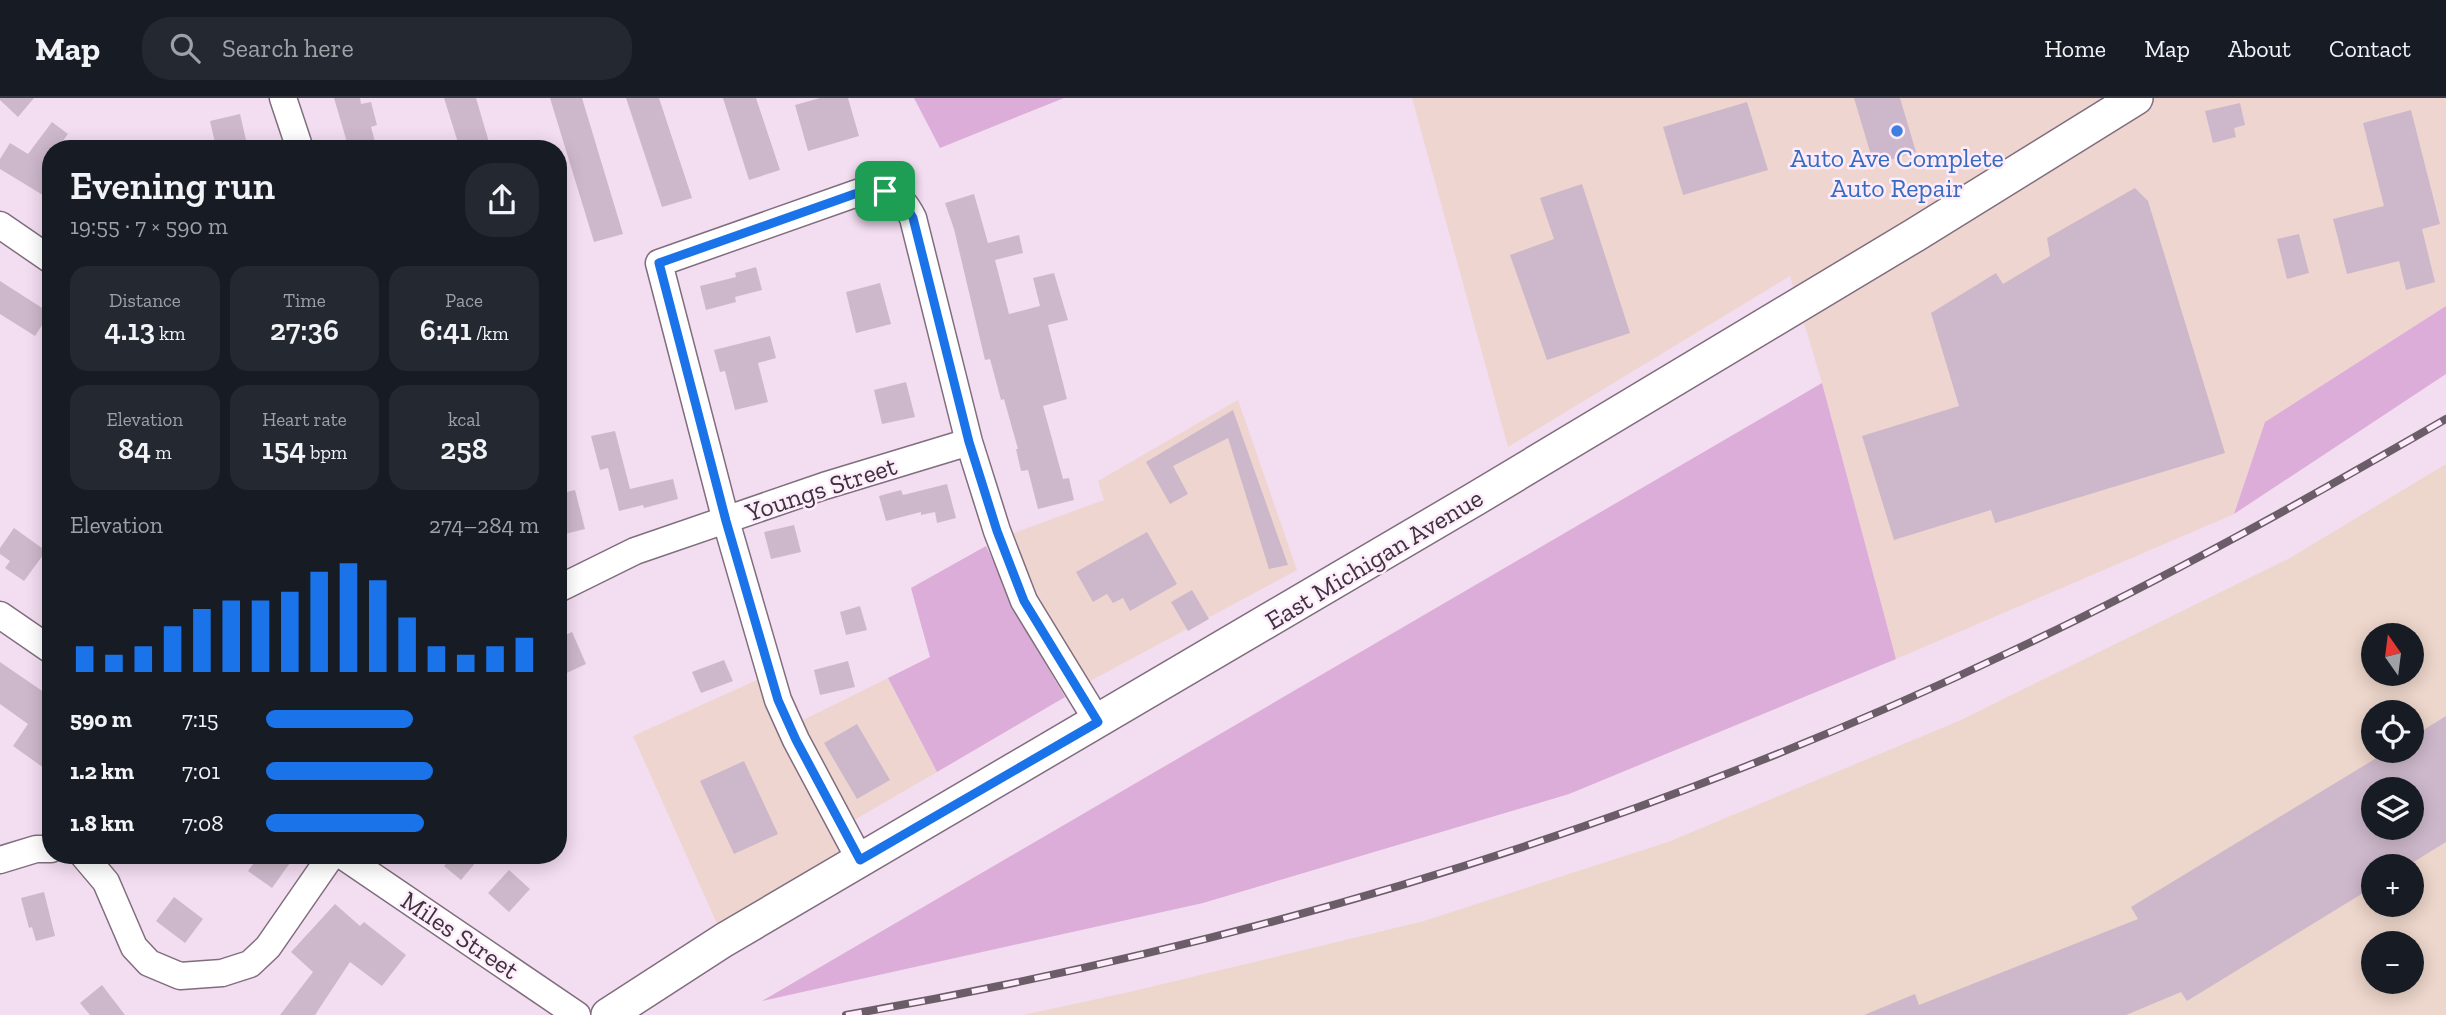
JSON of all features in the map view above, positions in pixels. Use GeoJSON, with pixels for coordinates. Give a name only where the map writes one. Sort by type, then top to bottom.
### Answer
{"type":"FeatureCollection","features":[{"type":"Feature","properties":{"kind":"main road","name":"East Michigan Avenue"},"geometry":{"type":"LineString","coordinates":[[608,1015],[724,940],[1475,499],[1915,235],[2136,98]]}},
{"type":"Feature","properties":{"kind":"street"},"geometry":{"type":"LineString","coordinates":[[284,98],[297,140]]}},
{"type":"Feature","properties":{"kind":"street"},"geometry":{"type":"LineString","coordinates":[[860,860],[796,740],[778,700],[726,521],[659,263],[863,191],[885,191],[905,201],[913,218],[969,442],[997,531],[1024,601],[1098,722]]}},
{"type":"Feature","properties":{"kind":"street"},"geometry":{"type":"LineString","coordinates":[[0,225],[42,254]]}},
{"type":"Feature","properties":{"kind":"street","name":"Youngs Street"},"geometry":{"type":"LineString","coordinates":[[567,585],[635,551],[824,486],[969,442]]}},
{"type":"Feature","properties":{"kind":"street"},"geometry":{"type":"LineString","coordinates":[[0,615],[42,636]]}},
{"type":"Feature","properties":{"kind":"street"},"geometry":{"type":"LineString","coordinates":[[0,860],[42,849]]}},
{"type":"Feature","properties":{"kind":"street"},"geometry":{"type":"LineString","coordinates":[[91,864],[106,882],[134,947],[149,963],[180,976],[222,973],[250,964],[268,947],[325,864]]}},
{"type":"Feature","properties":{"kind":"street","name":"Miles Street"},"geometry":{"type":"LineString","coordinates":[[355,864],[577,1015]]}},
{"type":"Feature","properties":{"kind":"shaded area"},"geometry":{"type":"Polygon","coordinates":[[[914,98],[1064,98],[940,148],[914,98]]]}},
{"type":"Feature","properties":{"kind":"shaded area"},"geometry":{"type":"Polygon","coordinates":[[[1412,98],[2446,98],[2446,306],[2265,422],[2234,514],[1896,659],[1822,383],[1790,276],[1508,447],[1412,98]]]}},
{"type":"Feature","properties":{"kind":"shaded area"},"geometry":{"type":"Polygon","coordinates":[[[2446,306],[2446,374],[2234,514],[2265,422],[2446,306]]]}},
{"type":"Feature","properties":{"kind":"shaded area"},"geometry":{"type":"Polygon","coordinates":[[[1822,383],[1896,659],[1569,794],[1203,903],[762,1001],[1822,383]]]}},
{"type":"Feature","properties":{"kind":"shaded area"},"geometry":{"type":"Polygon","coordinates":[[[1238,400],[1297,570],[1077,688],[1000,538],[1104,500],[1098,481],[1238,400]]]}},
{"type":"Feature","properties":{"kind":"shaded area"},"geometry":{"type":"Polygon","coordinates":[[[2446,464],[2446,1015],[1023,1015],[1424,921],[1668,842],[1959,721],[2290,558],[2446,464]]]}},
{"type":"Feature","properties":{"kind":"shaded area"},"geometry":{"type":"Polygon","coordinates":[[[986,546],[1032,641],[1065,697],[937,772],[888,678],[930,657],[911,588],[986,546]]]}},
{"type":"Feature","properties":{"kind":"shaded area"},"geometry":{"type":"Polygon","coordinates":[[[770,674],[789,727],[888,678],[937,772],[842,827],[860,860],[723,937],[633,736],[770,674]]]}},
{"type":"Feature","properties":{"kind":"building"},"geometry":{"type":"Polygon","coordinates":[[[0,98],[34,98],[18,117],[0,98]]]}},
{"type":"Feature","properties":{"kind":"building"},"geometry":{"type":"Polygon","coordinates":[[[334,98],[360,98],[361,104],[371,102],[377,125],[371,127],[375,140],[346,140],[334,98]]]}},
{"type":"Feature","properties":{"kind":"building"},"geometry":{"type":"Polygon","coordinates":[[[444,98],[476,98],[488,140],[457,140],[444,98]]]}},
{"type":"Feature","properties":{"kind":"building"},"geometry":{"type":"Polygon","coordinates":[[[550,98],[582,98],[623,234],[594,242],[567,154],[567,140],[563,140],[550,98]]]}},
{"type":"Feature","properties":{"kind":"building"},"geometry":{"type":"Polygon","coordinates":[[[626,98],[659,98],[692,198],[662,207],[626,98]]]}},
{"type":"Feature","properties":{"kind":"building"},"geometry":{"type":"Polygon","coordinates":[[[723,98],[756,98],[780,170],[749,180],[723,98]]]}},
{"type":"Feature","properties":{"kind":"building"},"geometry":{"type":"Polygon","coordinates":[[[820,98],[848,98],[859,136],[808,151],[795,105],[820,98]]]}},
{"type":"Feature","properties":{"kind":"building"},"geometry":{"type":"Polygon","coordinates":[[[1854,98],[1900,98],[1916,152],[1874,165],[1854,98]]]}},
{"type":"Feature","properties":{"kind":"building"},"geometry":{"type":"Polygon","coordinates":[[[1747,102],[1768,170],[1683,195],[1663,127],[1747,102]]]}},
{"type":"Feature","properties":{"kind":"building"},"geometry":{"type":"Polygon","coordinates":[[[2240,103],[2245,125],[2234,128],[2236,137],[2213,143],[2205,111],[2240,103]]]}},
{"type":"Feature","properties":{"kind":"building"},"geometry":{"type":"Polygon","coordinates":[[[2411,110],[2440,224],[2422,229],[2435,282],[2406,290],[2399,261],[2347,274],[2333,219],[2384,206],[2363,123],[2411,110]]]}},
{"type":"Feature","properties":{"kind":"building"},"geometry":{"type":"Polygon","coordinates":[[[240,114],[246,140],[214,140],[210,121],[240,114]]]}},
{"type":"Feature","properties":{"kind":"building"},"geometry":{"type":"Polygon","coordinates":[[[52,122],[68,134],[64,140],[42,140],[42,195],[0,169],[0,159],[10,143],[28,154],[52,122]]]}},
{"type":"Feature","properties":{"kind":"building"},"geometry":{"type":"Polygon","coordinates":[[[1582,184],[1630,333],[1547,360],[1510,255],[1554,239],[1540,198],[1582,184]]]}},
{"type":"Feature","properties":{"kind":"building"},"geometry":{"type":"Polygon","coordinates":[[[2135,188],[2148,201],[2225,453],[1995,523],[1991,510],[1894,540],[1862,436],[1959,406],[1931,313],[1996,273],[2003,284],[2050,256],[2047,238],[2135,188]]]}},
{"type":"Feature","properties":{"kind":"building"},"geometry":{"type":"Polygon","coordinates":[[[974,194],[988,243],[1019,235],[1023,253],[995,260],[1009,314],[1040,306],[1033,278],[1054,273],[1068,320],[1048,325],[1067,399],[1043,406],[1063,479],[1069,478],[1074,500],[1038,509],[1028,470],[1021,471],[1018,449],[1004,399],[1001,400],[990,359],[985,360],[954,229],[945,203],[974,194]]]}},
{"type":"Feature","properties":{"kind":"building"},"geometry":{"type":"Polygon","coordinates":[[[2299,234],[2309,273],[2287,279],[2277,239],[2299,234]]]}},
{"type":"Feature","properties":{"kind":"building"},"geometry":{"type":"Polygon","coordinates":[[[756,267],[762,290],[735,297],[736,302],[706,310],[700,286],[736,277],[735,273],[756,267]]]}},
{"type":"Feature","properties":{"kind":"building"},"geometry":{"type":"Polygon","coordinates":[[[0,281],[42,308],[42,325],[35,336],[0,314],[0,281]]]}},
{"type":"Feature","properties":{"kind":"building"},"geometry":{"type":"Polygon","coordinates":[[[880,283],[891,324],[856,333],[846,292],[880,283]]]}},
{"type":"Feature","properties":{"kind":"building"},"geometry":{"type":"Polygon","coordinates":[[[770,336],[776,358],[758,363],[768,402],[735,410],[725,371],[720,372],[714,350],[770,336]]]}},
{"type":"Feature","properties":{"kind":"building"},"geometry":{"type":"Polygon","coordinates":[[[906,382],[915,417],[882,424],[874,390],[906,382]]]}},
{"type":"Feature","properties":{"kind":"building"},"geometry":{"type":"Polygon","coordinates":[[[1233,410],[1288,565],[1269,569],[1228,438],[1173,466],[1188,494],[1170,504],[1146,462],[1233,410]]]}},
{"type":"Feature","properties":{"kind":"building"},"geometry":{"type":"Polygon","coordinates":[[[615,431],[630,489],[673,479],[678,499],[619,511],[608,468],[600,470],[591,436],[615,431]]]}},
{"type":"Feature","properties":{"kind":"building"},"geometry":{"type":"Polygon","coordinates":[[[947,484],[956,518],[937,523],[935,512],[921,515],[921,512],[886,521],[879,496],[901,490],[903,495],[947,484]]]}},
{"type":"Feature","properties":{"kind":"building"},"geometry":{"type":"Polygon","coordinates":[[[575,490],[585,529],[567,534],[567,492],[575,490]]]}},
{"type":"Feature","properties":{"kind":"building"},"geometry":{"type":"Polygon","coordinates":[[[794,525],[801,552],[771,559],[764,532],[794,525]]]}},
{"type":"Feature","properties":{"kind":"building"},"geometry":{"type":"Polygon","coordinates":[[[14,528],[42,548],[42,556],[24,581],[5,568],[10,561],[0,554],[0,548],[14,528]]]}},
{"type":"Feature","properties":{"kind":"building"},"geometry":{"type":"Polygon","coordinates":[[[1147,532],[1177,584],[1130,611],[1123,598],[1113,603],[1107,594],[1093,602],[1076,572],[1147,532]]]}},
{"type":"Feature","properties":{"kind":"building"},"geometry":{"type":"Polygon","coordinates":[[[1192,590],[1209,619],[1188,631],[1171,602],[1192,590]]]}},
{"type":"Feature","properties":{"kind":"building"},"geometry":{"type":"Polygon","coordinates":[[[860,606],[867,630],[846,635],[840,612],[860,606]]]}},
{"type":"Feature","properties":{"kind":"building"},"geometry":{"type":"Polygon","coordinates":[[[572,632],[586,664],[567,673],[567,634],[572,632]]]}},
{"type":"Feature","properties":{"kind":"building"},"geometry":{"type":"Polygon","coordinates":[[[724,660],[733,681],[701,693],[692,672],[724,660]]]}},
{"type":"Feature","properties":{"kind":"building"},"geometry":{"type":"Polygon","coordinates":[[[848,661],[855,687],[820,695],[814,670],[848,661]]]}},
{"type":"Feature","properties":{"kind":"building"},"geometry":{"type":"Polygon","coordinates":[[[0,662],[42,691],[42,767],[13,746],[28,724],[0,704],[0,662]]]}},
{"type":"Feature","properties":{"kind":"building"},"geometry":{"type":"Polygon","coordinates":[[[2446,716],[2446,842],[2424,856],[2361,854],[2361,894],[2187,1001],[2181,992],[2126,1015],[1864,1015],[1915,994],[1919,1005],[2138,919],[2131,907],[2368,763],[2424,763],[2424,730],[2446,716]]]}},
{"type":"Feature","properties":{"kind":"building"},"geometry":{"type":"Polygon","coordinates":[[[857,724],[890,780],[857,799],[824,743],[857,724]]]}},
{"type":"Feature","properties":{"kind":"building"},"geometry":{"type":"Polygon","coordinates":[[[744,761],[778,834],[734,854],[700,781],[744,761]]]}},
{"type":"Feature","properties":{"kind":"building"},"geometry":{"type":"Polygon","coordinates":[[[253,864],[289,864],[272,888],[248,871],[253,864]]]}},
{"type":"Feature","properties":{"kind":"building"},"geometry":{"type":"Polygon","coordinates":[[[446,864],[474,864],[461,880],[444,866],[446,864]]]}},
{"type":"Feature","properties":{"kind":"building"},"geometry":{"type":"Polygon","coordinates":[[[509,870],[530,889],[509,912],[488,893],[509,870]]]}},
{"type":"Feature","properties":{"kind":"building"},"geometry":{"type":"Polygon","coordinates":[[[44,892],[55,936],[36,941],[32,927],[29,928],[21,898],[44,892]]]}},
{"type":"Feature","properties":{"kind":"building"},"geometry":{"type":"Polygon","coordinates":[[[174,897],[203,919],[185,943],[156,921],[174,897]]]}},
{"type":"Feature","properties":{"kind":"building"},"geometry":{"type":"Polygon","coordinates":[[[335,904],[360,926],[364,922],[406,955],[382,986],[350,962],[315,1015],[280,1015],[313,972],[291,952],[335,904]]]}},
{"type":"Feature","properties":{"kind":"building"},"geometry":{"type":"Polygon","coordinates":[[[102,985],[125,1015],[90,1015],[80,1003],[102,985]]]}},
{"type":"Feature","properties":{"kind":"railway"},"geometry":{"type":"LineString","coordinates":[[846,1015],[997,986],[1146,953],[1295,915],[1442,873],[1587,825],[1731,772],[1872,714],[2123,597],[2232,540],[2446,419]]}},
{"type":"Feature","properties":{"kind":"place","name":"Auto Ave Complete Auto Repair"},"geometry":{"type":"Point","coordinates":[1897,131]}},
{"type":"Feature","properties":{"kind":"route"},"geometry":{"type":"LineString","coordinates":[[863,191],[885,191],[905,201],[913,218],[969,442],[997,531],[1024,601],[1098,722],[860,860],[789,727],[778,700],[726,521],[659,263],[863,191]]}}]}
